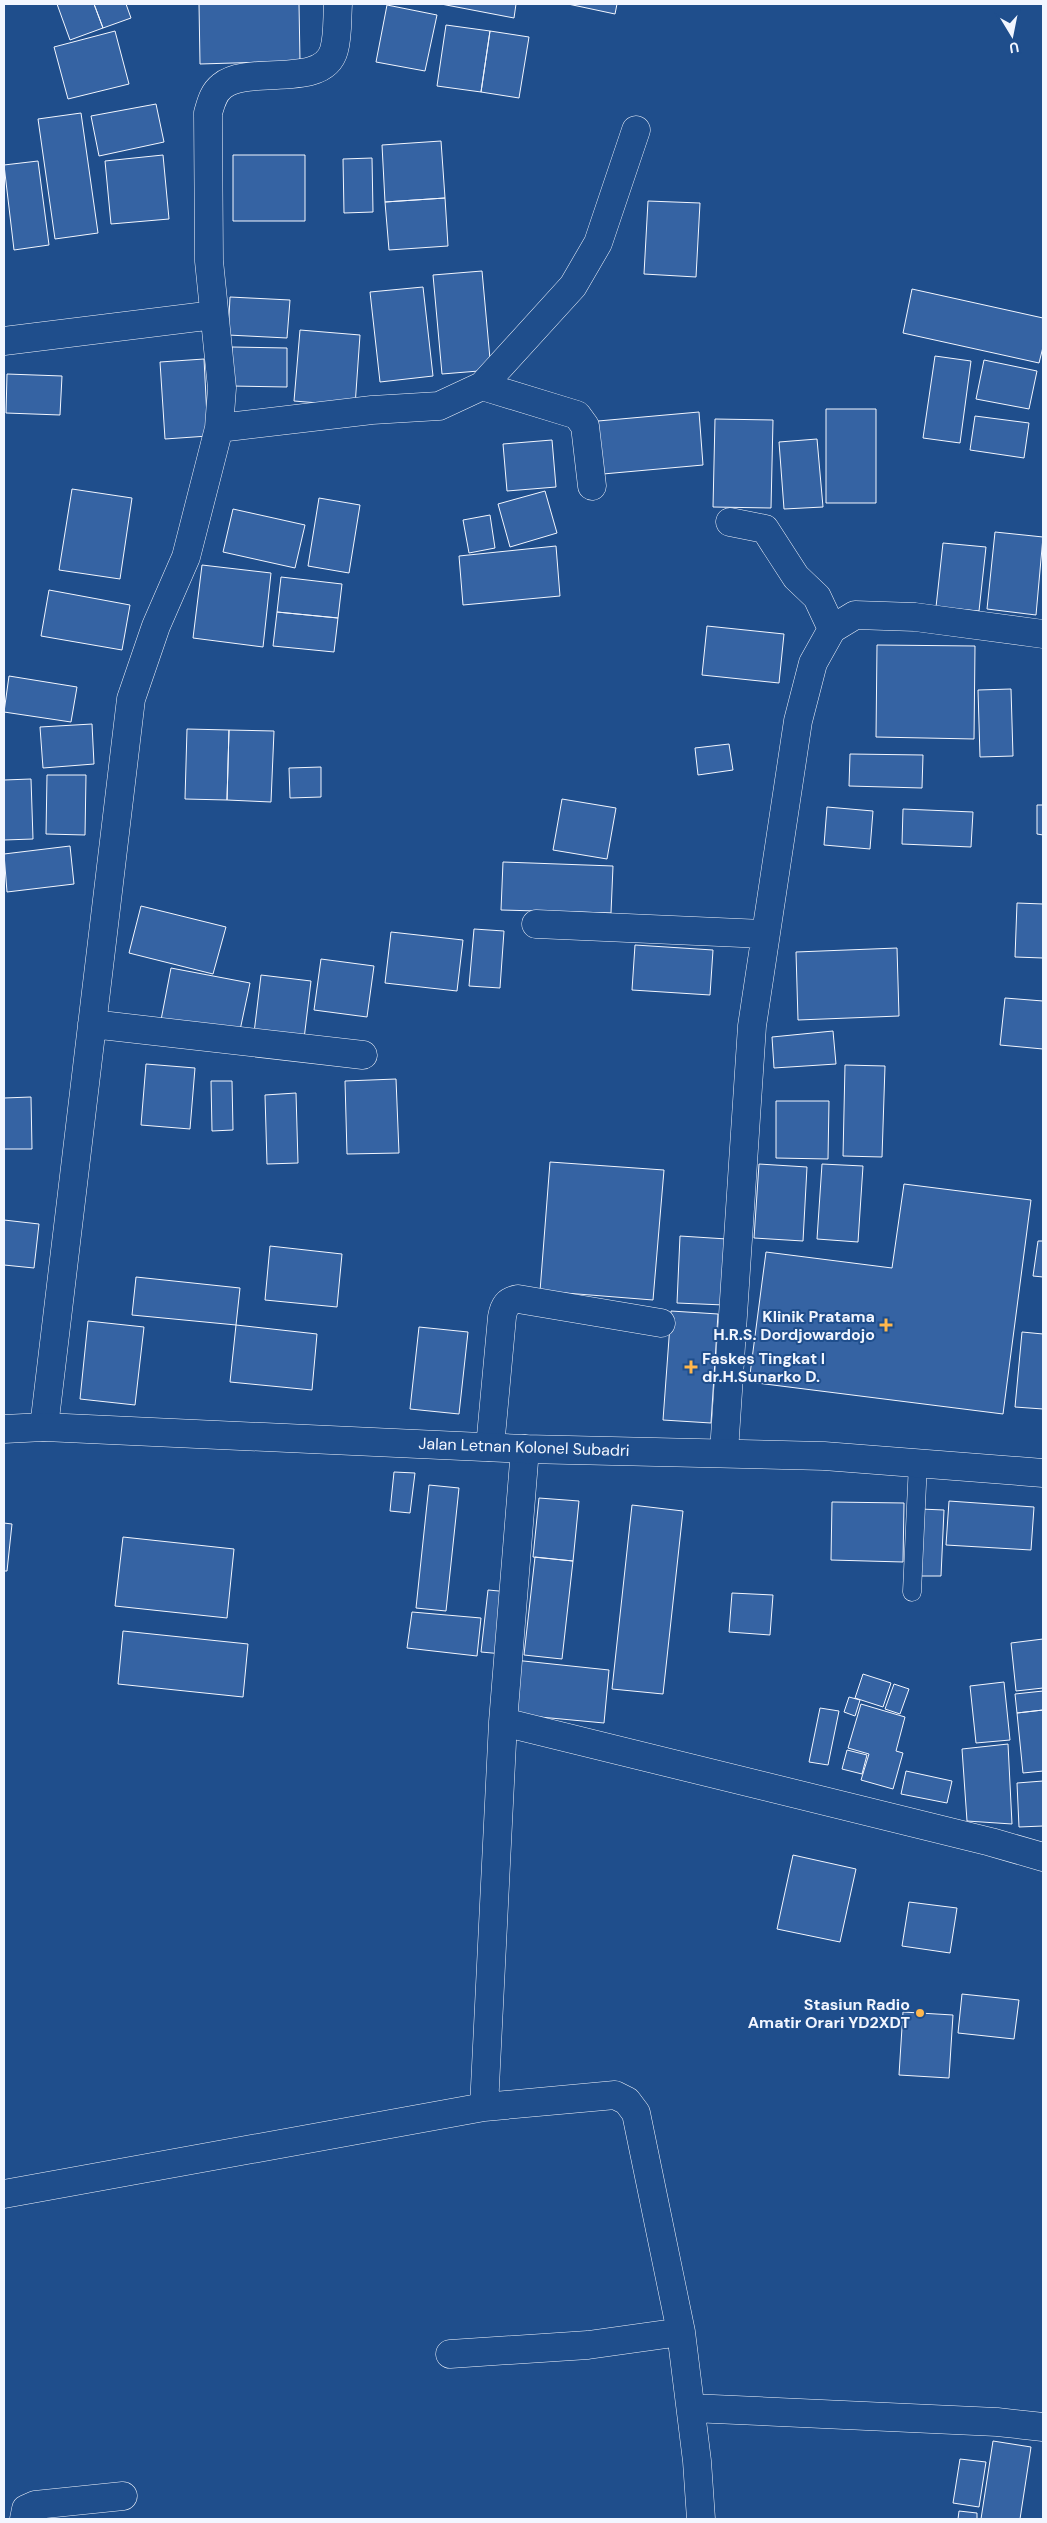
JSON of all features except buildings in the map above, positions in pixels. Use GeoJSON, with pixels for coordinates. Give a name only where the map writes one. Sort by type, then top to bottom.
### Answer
{"type":"FeatureCollection","features":[{"type":"Feature","properties":{"kind":"street"},"geometry":{"type":"LineString","coordinates":[[44,1426],[131,699],[156,626],[186,558],[219,428],[222,388],[209,261],[208,113],[213,96],[222,85],[245,76],[312,72],[325,65],[334,52],[338,4]]}},
{"type":"Feature","properties":{"kind":"street"},"geometry":{"type":"LineString","coordinates":[[219,428],[372,410],[439,406],[482,386],[572,286],[598,243],[636,130]]}},
{"type":"Feature","properties":{"kind":"street"},"geometry":{"type":"LineString","coordinates":[[4,341],[214,315]]}},
{"type":"Feature","properties":{"kind":"street"},"geometry":{"type":"LineString","coordinates":[[482,386],[577,415],[585,426],[592,486]]}},
{"type":"Feature","properties":{"kind":"street"},"geometry":{"type":"LineString","coordinates":[[730,522],[765,529],[796,578],[817,597],[832,629]]}},
{"type":"Feature","properties":{"kind":"street"},"geometry":{"type":"LineString","coordinates":[[724,1452],[752,1026],[798,721],[813,663],[832,629],[855,614],[916,616],[1043,634]]}},
{"type":"Feature","properties":{"kind":"street"},"geometry":{"type":"LineString","coordinates":[[536,924],[766,934]]}},
{"type":"Feature","properties":{"kind":"street"},"geometry":{"type":"LineString","coordinates":[[92,1024],[363,1056]]}},
{"type":"Feature","properties":{"kind":"street"},"geometry":{"type":"LineString","coordinates":[[490,1447],[502,1317],[506,1305],[510,1301],[518,1300],[661,1323]]}},
{"type":"Feature","properties":{"kind":"street","name":"Jalan Letnan Kolonel Subadri"},"geometry":{"type":"LineString","coordinates":[[4,1429],[44,1426],[525,1449],[724,1452],[824,1456],[1043,1473]]}},
{"type":"Feature","properties":{"kind":"street"},"geometry":{"type":"LineString","coordinates":[[484,2108],[503,1722],[525,1449]]}},
{"type":"Feature","properties":{"kind":"street"},"geometry":{"type":"LineString","coordinates":[[503,1722],[991,1842],[1043,1857]]}},
{"type":"Feature","properties":{"kind":"street"},"geometry":{"type":"LineString","coordinates":[[4,2194],[484,2108],[615,2095],[627,2101],[636,2113],[681,2332],[691,2408],[701,2519]]}},
{"type":"Feature","properties":{"kind":"street"},"geometry":{"type":"LineString","coordinates":[[450,2354],[588,2345],[681,2332]]}},
{"type":"Feature","properties":{"kind":"street"},"geometry":{"type":"LineString","coordinates":[[691,2408],[997,2422],[1043,2427]]}},
{"type":"Feature","properties":{"kind":"street"},"geometry":{"type":"LineString","coordinates":[[24,2519],[26,2509],[35,2505],[123,2496]]}},
{"type":"Feature","properties":{"kind":"lane"},"geometry":{"type":"LineString","coordinates":[[912,1592],[918,1464]]}},
{"type":"Feature","properties":{"kind":"place","name":"Klinik Pratama H.R.S. Dordjowardojo"},"geometry":{"type":"Point","coordinates":[886,1325]}},
{"type":"Feature","properties":{"kind":"place","name":"Faskes Tingkat I dr.H.Sunarko D."},"geometry":{"type":"Point","coordinates":[691,1367]}},
{"type":"Feature","properties":{"kind":"place","name":"Stasiun Radio Amatir Orari YD2XDT"},"geometry":{"type":"Point","coordinates":[920,2013]}}]}
